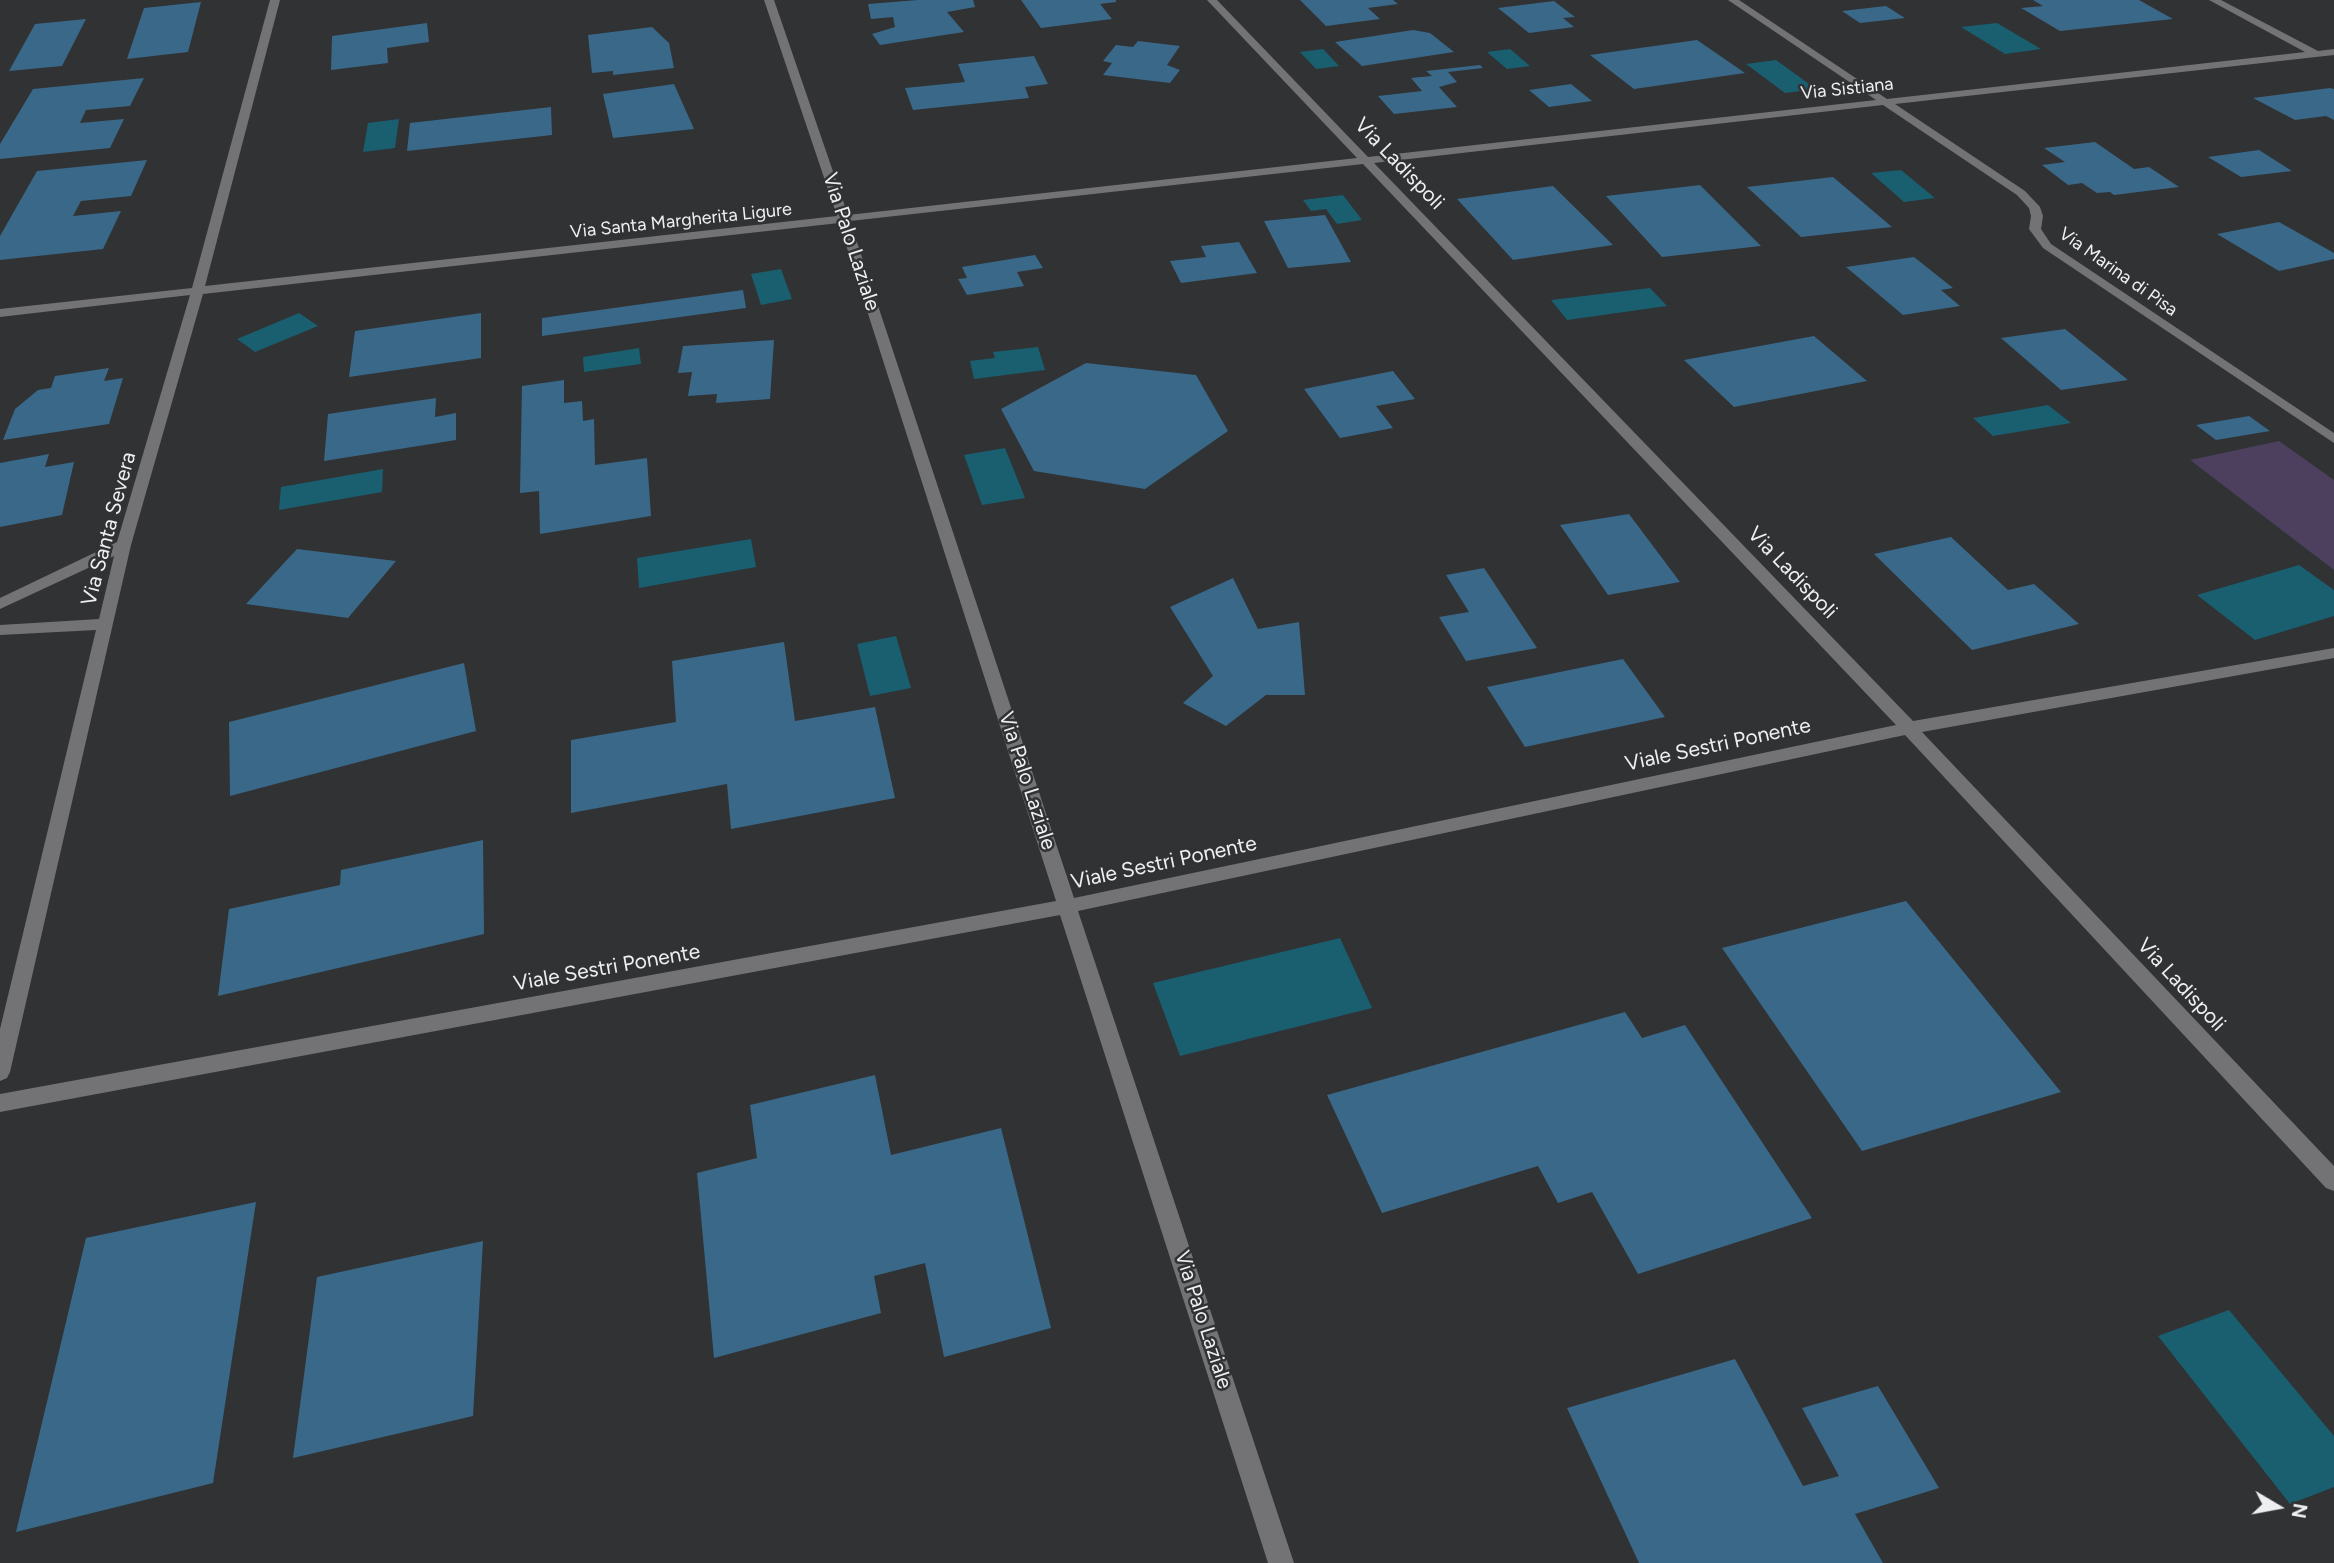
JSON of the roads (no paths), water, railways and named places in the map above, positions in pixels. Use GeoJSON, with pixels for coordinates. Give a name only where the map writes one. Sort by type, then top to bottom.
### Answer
{"type":"FeatureCollection","features":[{"type":"Feature","properties":{"kind":"street","name":"Via Santa Severa"},"geometry":{"type":"LineString","coordinates":[[0,1072],[124,545],[198,290],[275,0]]}},
{"type":"Feature","properties":{"kind":"street","name":"Via Palo Laziale"},"geometry":{"type":"LineString","coordinates":[[769,0],[1069,906],[1281,1563]]}},
{"type":"Feature","properties":{"kind":"street","name":"Via Ladispoli"},"geometry":{"type":"LineString","coordinates":[[1212,0],[1909,728],[2334,1181]]}},
{"type":"Feature","properties":{"kind":"street","name":"Via Marina di Pisa"},"geometry":{"type":"LineString","coordinates":[[1733,0],[2025,197],[2036,211],[2037,234],[2047,247],[2334,439]]}},
{"type":"Feature","properties":{"kind":"street"},"geometry":{"type":"LineString","coordinates":[[2214,0],[2334,63]]}},
{"type":"Feature","properties":{"kind":"street","name":"Via Sistiana"},"geometry":{"type":"LineString","coordinates":[[1364,160],[2334,52]]}},
{"type":"Feature","properties":{"kind":"street","name":"Via Santa Margherita Ligure"},"geometry":{"type":"LineString","coordinates":[[0,313],[844,221],[1364,160]]}},
{"type":"Feature","properties":{"kind":"street"},"geometry":{"type":"LineString","coordinates":[[0,604],[124,545]]}},
{"type":"Feature","properties":{"kind":"street"},"geometry":{"type":"LineString","coordinates":[[0,630],[106,624]]}},
{"type":"Feature","properties":{"kind":"street","name":"Viale Sestri Ponente"},"geometry":{"type":"LineString","coordinates":[[0,1103],[1069,906],[1909,728],[2334,653]]}},
{"type":"Feature","properties":{"kind":"water"},"geometry":{"type":"Polygon","coordinates":[[[1997,23],[2041,49],[2005,54],[1961,27],[1997,23]]]}},
{"type":"Feature","properties":{"kind":"water"},"geometry":{"type":"Polygon","coordinates":[[[1323,49],[1339,66],[1316,69],[1300,52],[1323,49]]]}},
{"type":"Feature","properties":{"kind":"water"},"geometry":{"type":"Polygon","coordinates":[[[1510,49],[1530,66],[1507,69],[1487,52],[1510,49]]]}},
{"type":"Feature","properties":{"kind":"water"},"geometry":{"type":"Polygon","coordinates":[[[1776,60],[1816,89],[1785,93],[1746,64],[1776,60]]]}},
{"type":"Feature","properties":{"kind":"water"},"geometry":{"type":"Polygon","coordinates":[[[399,119],[395,148],[363,152],[368,123],[399,119]]]}},
{"type":"Feature","properties":{"kind":"water"},"geometry":{"type":"Polygon","coordinates":[[[1901,170],[1935,198],[1904,202],[1871,173],[1901,170]]]}},
{"type":"Feature","properties":{"kind":"water"},"geometry":{"type":"Polygon","coordinates":[[[1343,195],[1362,220],[1337,224],[1326,209],[1311,211],[1303,200],[1343,195]]]}},
{"type":"Feature","properties":{"kind":"water"},"geometry":{"type":"Polygon","coordinates":[[[781,269],[792,299],[761,305],[751,274],[781,269]]]}},
{"type":"Feature","properties":{"kind":"water"},"geometry":{"type":"Polygon","coordinates":[[[1650,288],[1667,306],[1567,320],[1551,300],[1650,288]]]}},
{"type":"Feature","properties":{"kind":"water"},"geometry":{"type":"Polygon","coordinates":[[[299,313],[318,326],[255,352],[237,339],[299,313]]]}},
{"type":"Feature","properties":{"kind":"water"},"geometry":{"type":"Polygon","coordinates":[[[1038,347],[1045,370],[974,379],[970,361],[995,358],[993,352],[1038,347]]]}},
{"type":"Feature","properties":{"kind":"water"},"geometry":{"type":"Polygon","coordinates":[[[639,348],[641,364],[584,372],[583,357],[639,348]]]}},
{"type":"Feature","properties":{"kind":"water"},"geometry":{"type":"Polygon","coordinates":[[[2048,405],[2071,423],[1993,436],[1973,418],[2048,405]]]}},
{"type":"Feature","properties":{"kind":"water"},"geometry":{"type":"Polygon","coordinates":[[[1005,448],[1025,498],[982,505],[964,455],[1005,448]]]}},
{"type":"Feature","properties":{"kind":"water"},"geometry":{"type":"Polygon","coordinates":[[[383,469],[382,492],[279,510],[281,487],[383,469]]]}},
{"type":"Feature","properties":{"kind":"water"},"geometry":{"type":"Polygon","coordinates":[[[751,539],[756,567],[639,588],[637,558],[751,539]]]}},
{"type":"Feature","properties":{"kind":"water"},"geometry":{"type":"Polygon","coordinates":[[[2299,565],[2334,590],[2334,616],[2255,640],[2197,595],[2299,565]]]}},
{"type":"Feature","properties":{"kind":"water"},"geometry":{"type":"Polygon","coordinates":[[[896,636],[911,688],[870,696],[857,644],[896,636]]]}},
{"type":"Feature","properties":{"kind":"water"},"geometry":{"type":"Polygon","coordinates":[[[1340,938],[1372,1008],[1180,1056],[1153,983],[1340,938]]]}},
{"type":"Feature","properties":{"kind":"water"},"geometry":{"type":"Polygon","coordinates":[[[2229,1310],[2334,1436],[2334,1487],[2290,1504],[2158,1336],[2229,1310]]]}}]}
